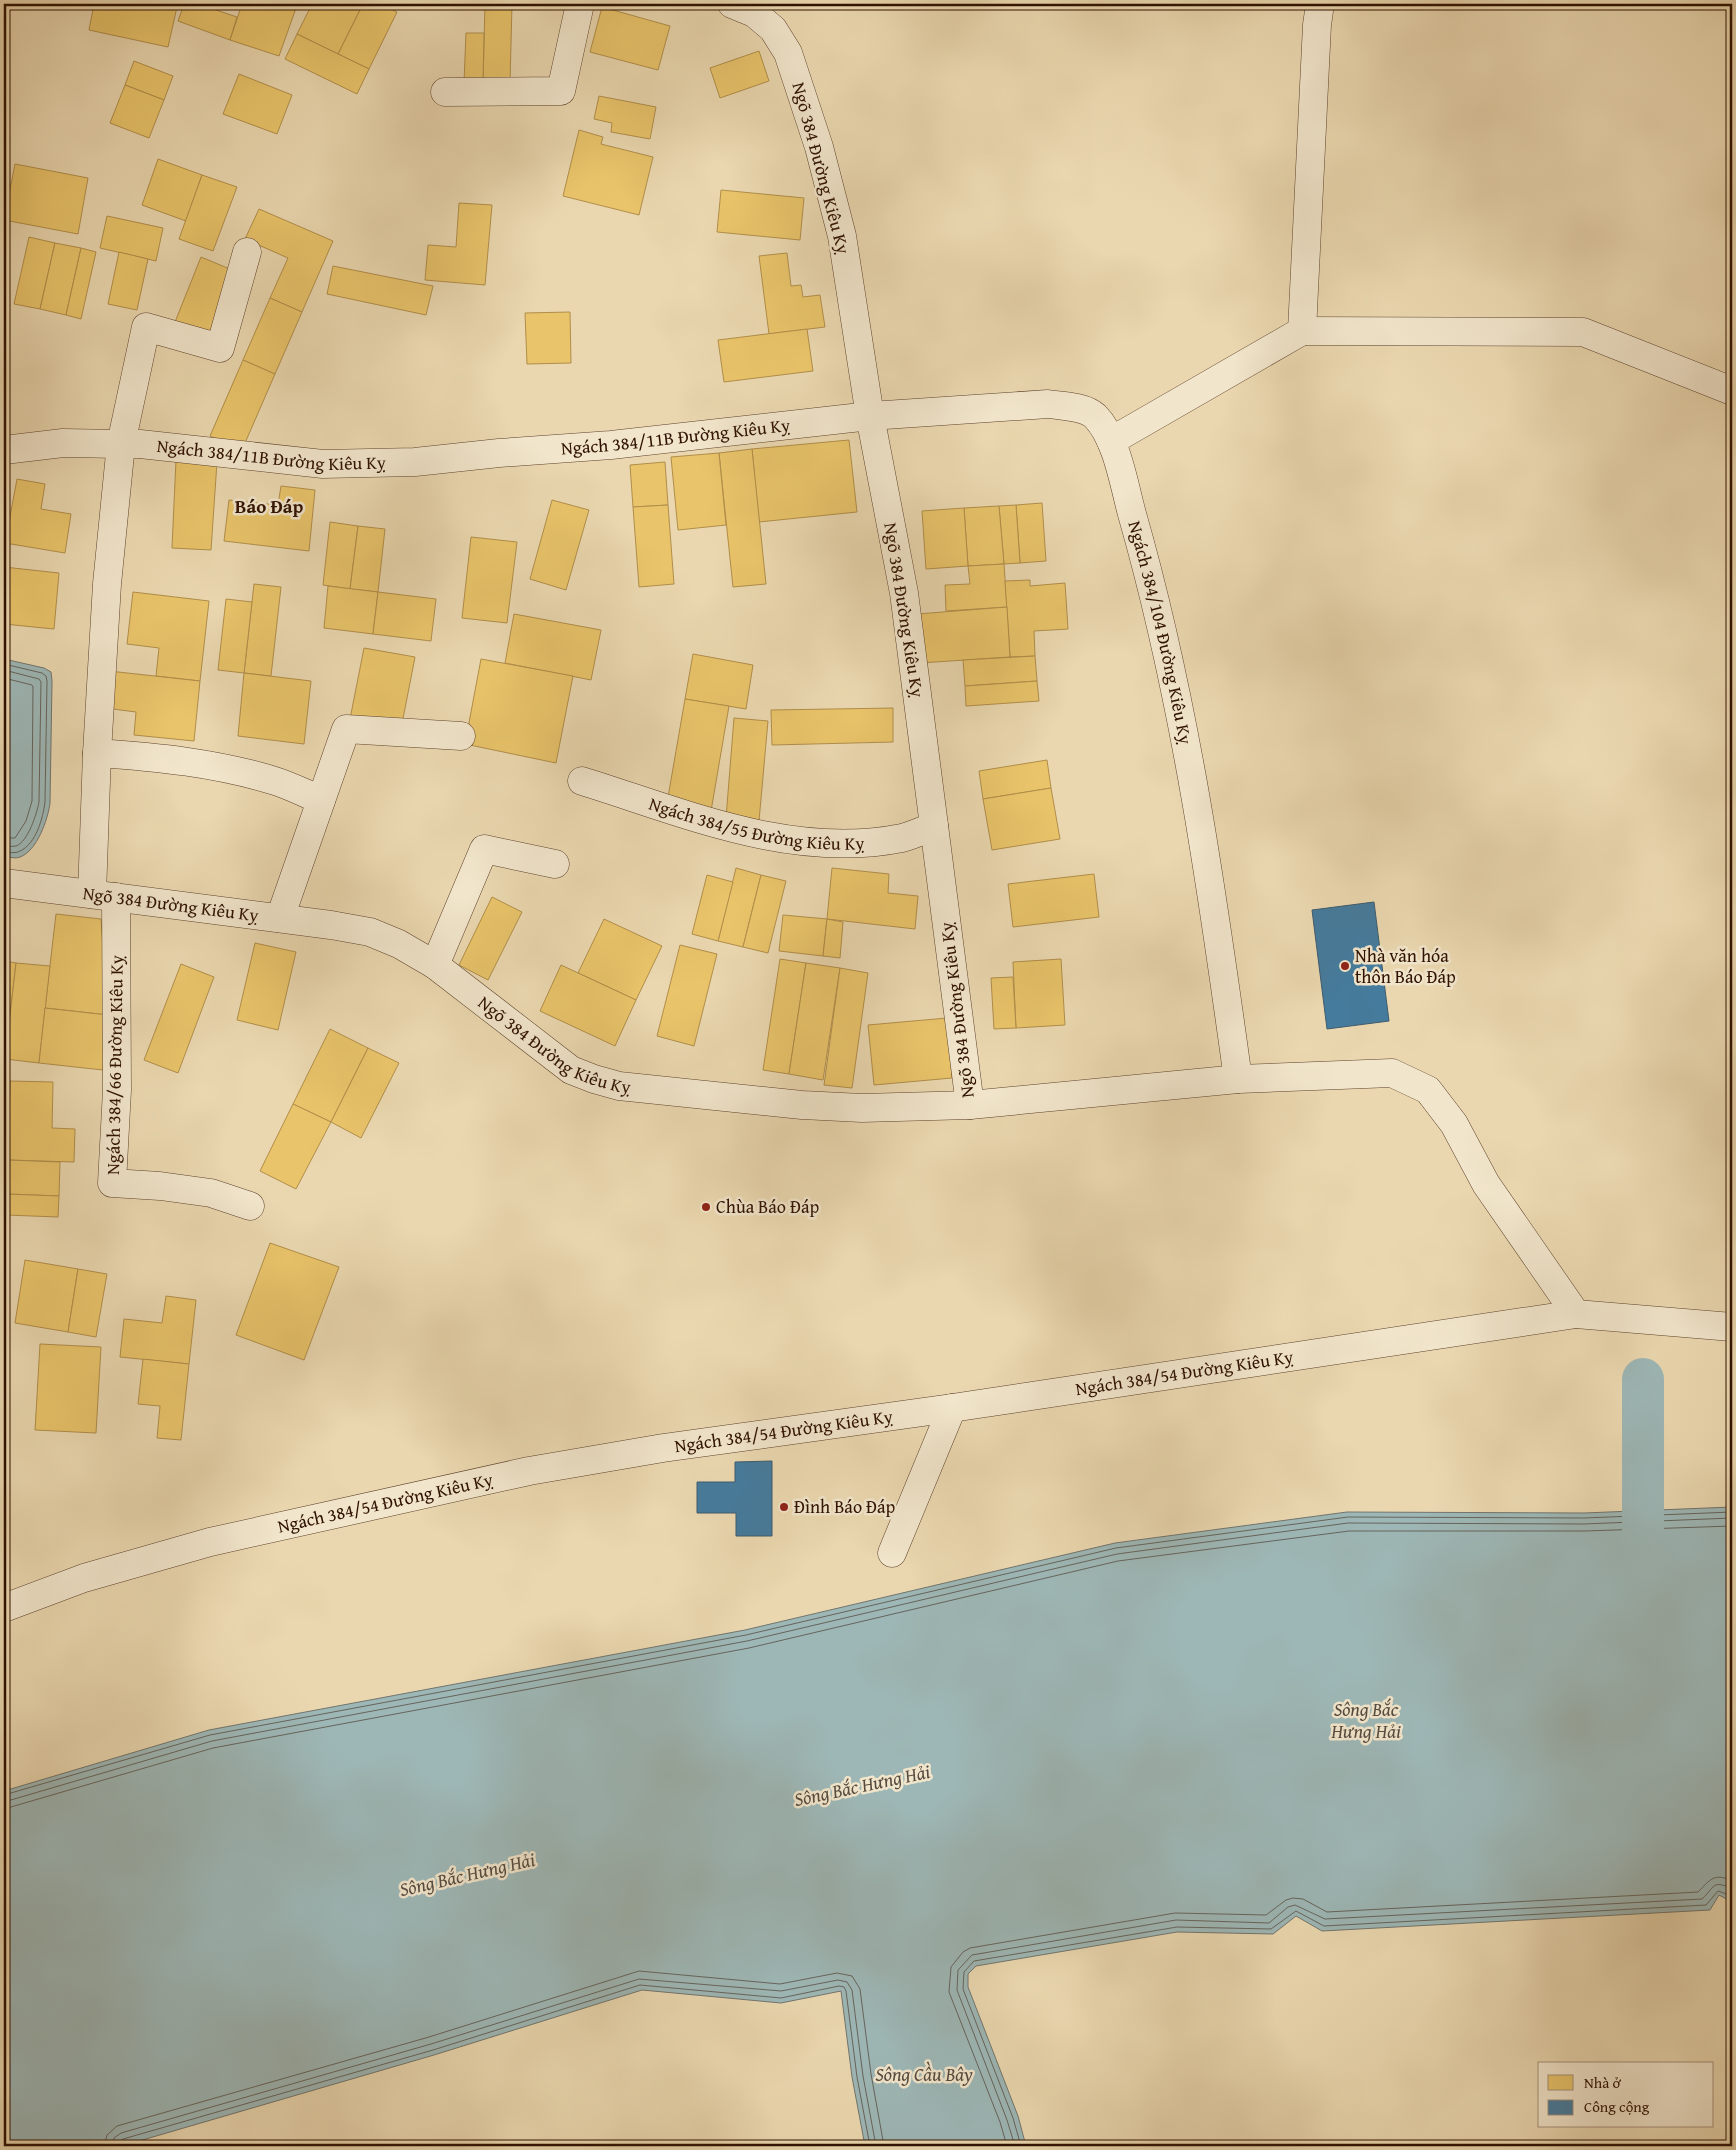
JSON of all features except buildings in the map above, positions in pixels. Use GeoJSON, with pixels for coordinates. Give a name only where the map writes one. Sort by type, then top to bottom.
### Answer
{"type":"FeatureCollection","features":[{"type":"Feature","properties":{"kind":"street"},"geometry":{"type":"LineString","coordinates":[[445,92],[561,91],[580,4]]}},
{"type":"Feature","properties":{"kind":"street","name":"Ngõ 384 Đường Kiêu Kỵ"},"geometry":{"type":"LineString","coordinates":[[4,883],[280,918],[370,932],[399,944],[435,965],[571,1070],[619,1086],[802,1105],[862,1108],[970,1105],[904,593],[870,416],[842,236],[818,147],[788,53],[773,29],[754,13],[734,4]]}},
{"type":"Feature","properties":{"kind":"street"},"geometry":{"type":"LineString","coordinates":[[1302,331],[1317,26],[1320,4]]}},
{"type":"Feature","properties":{"kind":"street"},"geometry":{"type":"LineString","coordinates":[[104,895],[97,753],[107,584],[121,444],[146,327],[220,348],[247,252]]}},
{"type":"Feature","properties":{"kind":"street"},"geometry":{"type":"LineString","coordinates":[[1111,442],[1302,331],[1583,332],[1732,391]]}},
{"type":"Feature","properties":{"kind":"street","name":"Ngách 384/104 Đường Kiêu Kỵ"},"geometry":{"type":"LineString","coordinates":[[870,416],[1048,404],[1075,407],[1094,416],[1111,442],[1150,579],[1177,702],[1219,941],[1238,1079]]}},
{"type":"Feature","properties":{"kind":"street","name":"Ngách 384/11B Đường Kiêu Kỵ"},"geometry":{"type":"LineString","coordinates":[[4,450],[63,444],[140,444],[323,464],[415,462],[499,453],[612,445],[870,416]]}},
{"type":"Feature","properties":{"kind":"street"},"geometry":{"type":"LineString","coordinates":[[280,918],[346,729],[461,736]]}},
{"type":"Feature","properties":{"kind":"street"},"geometry":{"type":"LineString","coordinates":[[97,753],[151,757],[215,766],[276,782],[321,800]]}},
{"type":"Feature","properties":{"kind":"street","name":"Ngách 384/55 Đường Kiêu Kỵ"},"geometry":{"type":"LineString","coordinates":[[582,781],[722,825],[760,835],[795,841],[868,843],[903,837],[934,826]]}},
{"type":"Feature","properties":{"kind":"street"},"geometry":{"type":"LineString","coordinates":[[435,965],[484,849],[555,864]]}},
{"type":"Feature","properties":{"kind":"street","name":"Ngách 384/66 Đường Kiêu Kỵ"},"geometry":{"type":"LineString","coordinates":[[104,895],[117,1090],[112,1183],[160,1186],[210,1193],[250,1206]]}},
{"type":"Feature","properties":{"kind":"street"},"geometry":{"type":"LineString","coordinates":[[970,1105],[1238,1079],[1392,1072],[1428,1090],[1454,1124],[1486,1184],[1576,1314]]}},
{"type":"Feature","properties":{"kind":"street","name":"Ngách 384/54 Đường Kiêu Kỵ"},"geometry":{"type":"LineString","coordinates":[[4,1608],[84,1578],[210,1542],[529,1471],[663,1448],[952,1408],[1576,1314],[1732,1327]]}},
{"type":"Feature","properties":{"kind":"street"},"geometry":{"type":"LineString","coordinates":[[892,1553],[952,1408]]}},
{"type":"Feature","properties":{"kind":"water"},"geometry":{"type":"Polygon","coordinates":[[[4,659],[44,668],[51,672],[52,681],[49,810],[41,834],[32,848],[26,854],[16,858],[4,856],[4,659]]]}},
{"type":"Feature","properties":{"kind":"water","name":"Sông Bắc Hưng Hải"},"geometry":{"type":"Polygon","coordinates":[[[1732,1507],[1732,1902],[1719,1895],[1710,1910],[1322,1931],[1296,1916],[1273,1934],[1177,1932],[976,1966],[968,1974],[968,1987],[1018,2116],[1026,2146],[865,2146],[852,2077],[841,1991],[781,2003],[642,1990],[434,2055],[139,2141],[113,2146],[4,2146],[4,1791],[209,1730],[745,1630],[1115,1543],[1347,1512],[1584,1513],[1732,1507]]]}},
{"type":"Feature","properties":{"kind":"waterway"},"geometry":{"type":"LineString","coordinates":[[1643,1379],[1643,1570]]}},
{"type":"Feature","properties":{"kind":"place","name":"Nhà văn hóa thôn Báo Đáp"},"geometry":{"type":"Point","coordinates":[1345,966]}},
{"type":"Feature","properties":{"kind":"place","name":"Chùa Báo Đáp"},"geometry":{"type":"Point","coordinates":[706,1207]}},
{"type":"Feature","properties":{"kind":"place","name":"Đình Báo Đáp"},"geometry":{"type":"Point","coordinates":[784,1507]}},
{"type":"Feature","properties":{"kind":"district","name":"Báo Đáp"},"geometry":{"type":"Point","coordinates":[269,506]}},
{"type":"Feature","properties":{"kind":"water label","name":"Sông Cầu Bây"},"geometry":{"type":"Point","coordinates":[924,2074]}}]}
